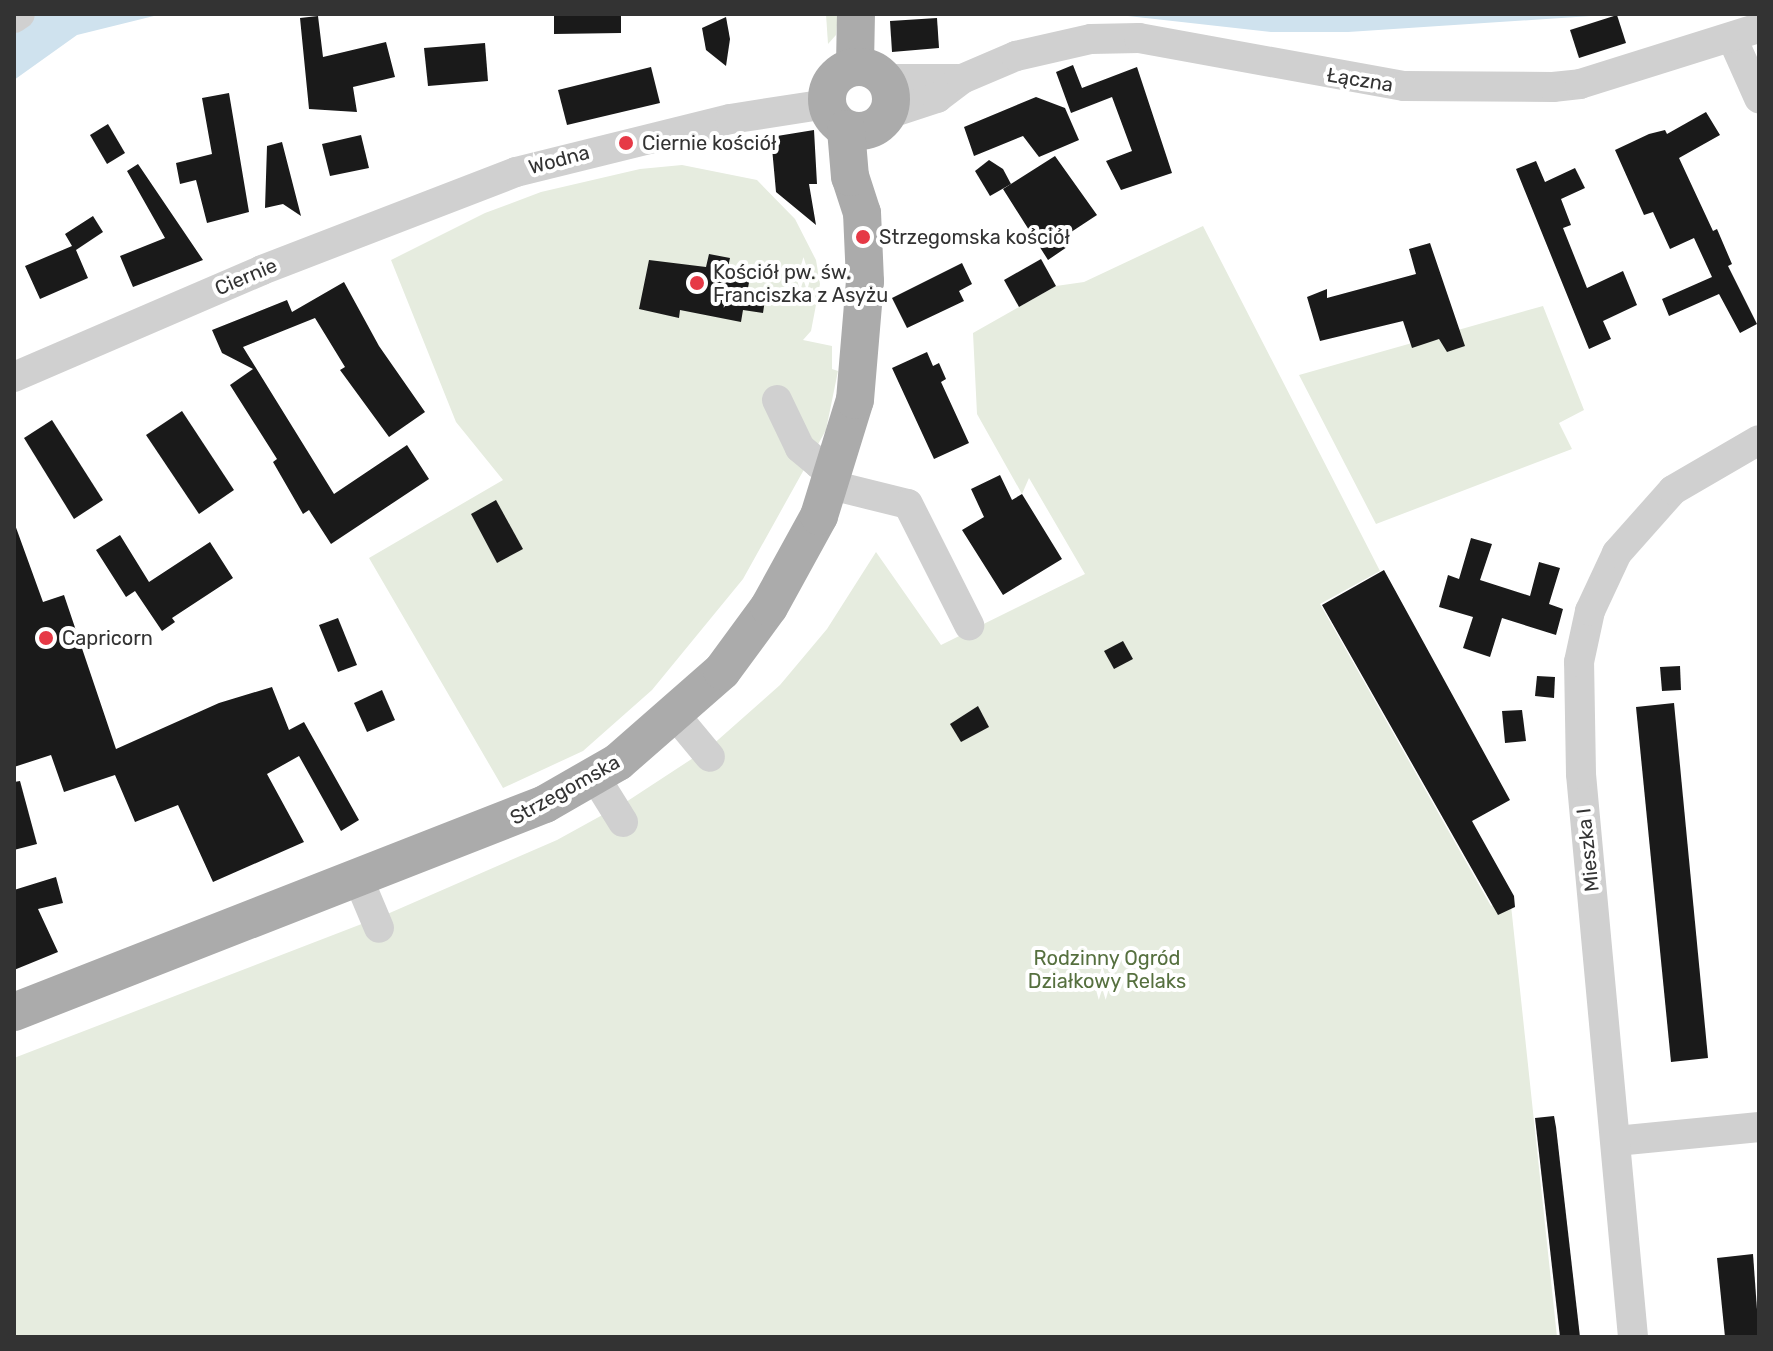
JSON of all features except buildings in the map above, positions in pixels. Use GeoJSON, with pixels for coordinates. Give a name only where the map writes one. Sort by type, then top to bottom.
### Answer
{"type":"FeatureCollection","features":[{"type":"Feature","properties":{"kind":"main road","name":"Strzegomska"},"geometry":{"type":"LineString","coordinates":[[14,1012],[506,822],[595,777],[676,716],[722,671],[769,607],[834,477],[861,362],[863,103],[856,14]]}},
{"type":"Feature","properties":{"kind":"street"},"geometry":{"type":"LineString","coordinates":[[14,18],[20,14]]}},
{"type":"Feature","properties":{"kind":"street"},"geometry":{"type":"LineString","coordinates":[[1746,34],[1759,98]]}},
{"type":"Feature","properties":{"kind":"street","name":"Łączna"},"geometry":{"type":"LineString","coordinates":[[863,103],[962,79],[1036,50],[1091,39],[1139,38],[1404,86],[1553,87],[1580,84],[1746,34]]}},
{"type":"Feature","properties":{"kind":"street","name":"Wodna"},"geometry":{"type":"LineString","coordinates":[[480,185],[551,161],[671,132],[863,103]]}},
{"type":"Feature","properties":{"kind":"street","name":"Ciernie"},"geometry":{"type":"LineString","coordinates":[[14,377],[262,270],[480,185]]}},
{"type":"Feature","properties":{"kind":"street"},"geometry":{"type":"LineString","coordinates":[[777,400],[800,448],[834,477],[908,504],[969,625]]}},
{"type":"Feature","properties":{"kind":"street","name":"Mieszka I"},"geometry":{"type":"LineString","coordinates":[[1633,1337],[1581,774],[1577,697],[1582,650],[1595,597],[1617,553],[1673,490],[1759,440]]}},
{"type":"Feature","properties":{"kind":"street"},"geometry":{"type":"LineString","coordinates":[[676,716],[710,757]]}},
{"type":"Feature","properties":{"kind":"street"},"geometry":{"type":"LineString","coordinates":[[595,777],[623,822]]}},
{"type":"Feature","properties":{"kind":"street"},"geometry":{"type":"LineString","coordinates":[[358,878],[379,928]]}},
{"type":"Feature","properties":{"kind":"street"},"geometry":{"type":"LineString","coordinates":[[1616,1141],[1759,1127]]}},
{"type":"Feature","properties":{"kind":"green space"},"geometry":{"type":"Polygon","coordinates":[[[826,14],[838,14],[836,35],[828,44],[826,14]]]}},
{"type":"Feature","properties":{"kind":"green space"},"geometry":{"type":"Polygon","coordinates":[[[682,165],[757,180],[795,219],[816,260],[820,284],[811,331],[803,340],[832,346],[832,369],[838,371],[826,430],[743,579],[652,690],[583,751],[503,788],[369,558],[503,480],[456,422],[391,260],[485,213],[541,192],[640,169],[682,165]]]}},
{"type":"Feature","properties":{"kind":"green space","name":"Rodzinny Ogród Działkowy Relaks"},"geometry":{"type":"Polygon","coordinates":[[[1203,226],[1380,571],[1320,604],[1491,906],[1510,896],[1557,1337],[14,1337],[14,1058],[385,915],[557,840],[626,802],[710,747],[780,685],[827,629],[876,552],[941,645],[1085,574],[1029,478],[1022,494],[977,414],[973,333],[1056,286],[1084,282],[1203,226]]]}},
{"type":"Feature","properties":{"kind":"green space"},"geometry":{"type":"Polygon","coordinates":[[[1543,306],[1584,410],[1559,423],[1572,449],[1376,524],[1299,375],[1543,306]]]}},
{"type":"Feature","properties":{"kind":"water"},"geometry":{"type":"Polygon","coordinates":[[[37,14],[162,14],[77,35],[14,80],[14,32],[37,14]]]}},
{"type":"Feature","properties":{"kind":"water"},"geometry":{"type":"Polygon","coordinates":[[[1110,14],[1621,14],[1348,32],[1271,32],[1110,14]]]}},
{"type":"Feature","properties":{"kind":"place","name":"Ciernie kościół"},"geometry":{"type":"Point","coordinates":[626,143]}},
{"type":"Feature","properties":{"kind":"place","name":"Strzegomska kościół"},"geometry":{"type":"Point","coordinates":[863,237]}},
{"type":"Feature","properties":{"kind":"place","name":"Kościół pw. św. Franciszka z Asyżu"},"geometry":{"type":"Point","coordinates":[697,283]}},
{"type":"Feature","properties":{"kind":"place","name":"Capricorn"},"geometry":{"type":"Point","coordinates":[46,638]}}]}
